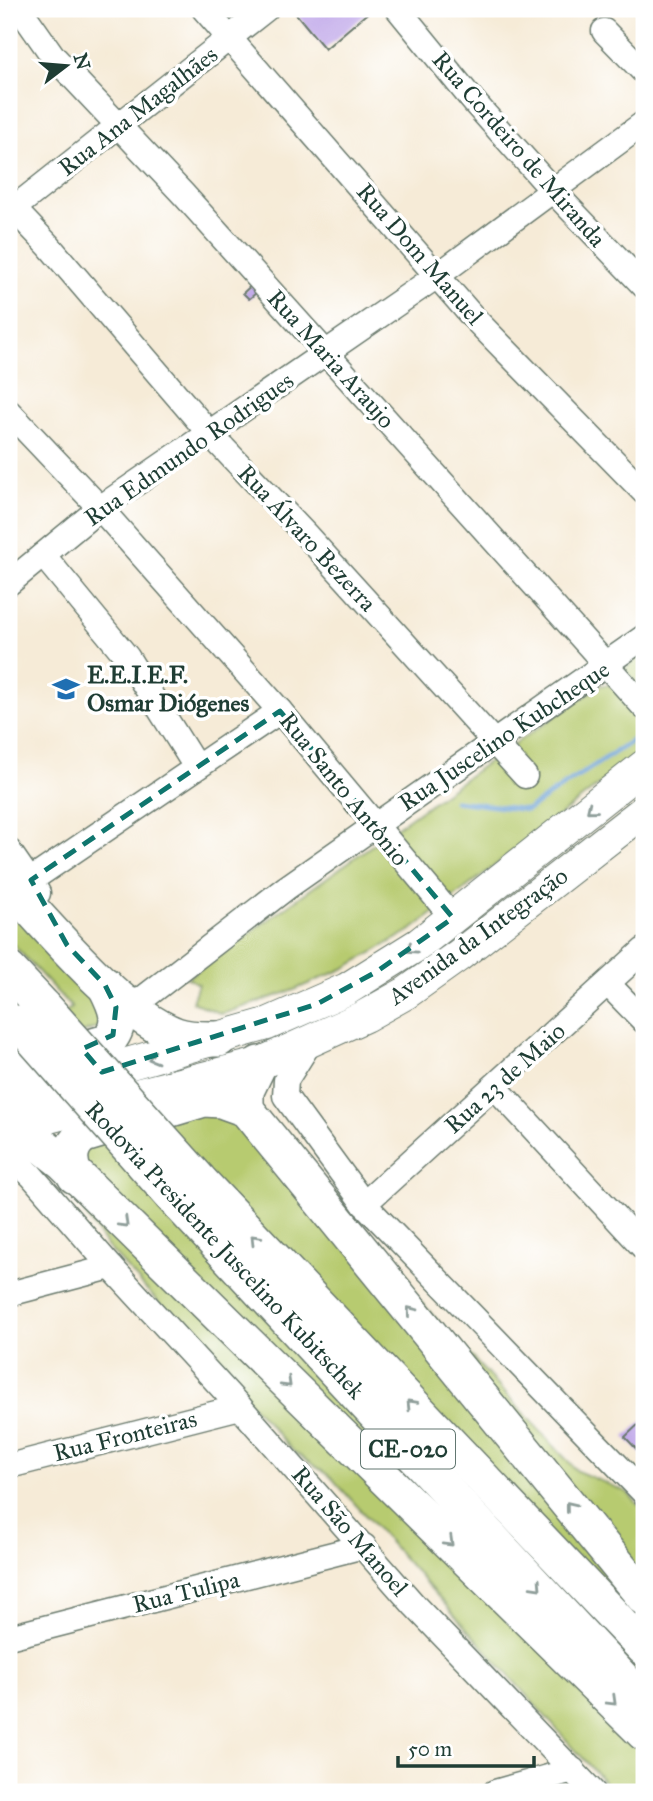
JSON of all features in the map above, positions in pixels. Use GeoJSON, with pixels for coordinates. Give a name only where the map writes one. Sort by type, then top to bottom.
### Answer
{"type":"FeatureCollection","features":[{"type":"Feature","properties":{"kind":"highway"},"geometry":{"type":"LineString","coordinates":[[20,882],[67,945],[115,994],[160,1028],[192,1039],[219,1039]]}},
{"type":"Feature","properties":{"kind":"highway","name":"Rodovia Presidente Juscelino Kubitschek"},"geometry":{"type":"LineString","coordinates":[[9,970],[24,1014],[186,1188],[644,1702]]}},
{"type":"Feature","properties":{"kind":"highway"},"geometry":{"type":"LineString","coordinates":[[9,1071],[107,1042],[118,1026],[115,994]]}},
{"type":"Feature","properties":{"kind":"highway"},"geometry":{"type":"LineString","coordinates":[[246,1109],[246,1091],[259,1064]]}},
{"type":"Feature","properties":{"kind":"highway"},"geometry":{"type":"LineString","coordinates":[[75,1176],[71,1153],[75,1142],[84,1135],[204,1099],[221,1100],[246,1109],[644,1597]]}},
{"type":"Feature","properties":{"kind":"highway"},"geometry":{"type":"LineString","coordinates":[[9,1129],[44,1147],[75,1176],[644,1733]]}},
{"type":"Feature","properties":{"kind":"highway","name":"Rodovia Presidente Juscelino Kubitschek"},"geometry":{"type":"LineString","coordinates":[[186,1188],[644,1648]]}},
{"type":"Feature","properties":{"kind":"main road","name":"Avenida da Integração"},"geometry":{"type":"LineString","coordinates":[[9,1098],[267,1024],[347,989],[419,944],[644,766]]}},
{"type":"Feature","properties":{"kind":"main road","name":"Avenida da Integração"},"geometry":{"type":"LineString","coordinates":[[9,1129],[259,1064],[310,1042],[406,993],[644,811]]}},
{"type":"Feature","properties":{"kind":"street","name":"Rua Maria Araujo"},"geometry":{"type":"LineString","coordinates":[[20,9],[52,55],[327,353],[644,707]]}},
{"type":"Feature","properties":{"kind":"street","name":"Rua Dom Manuel"},"geometry":{"type":"LineString","coordinates":[[204,9],[232,37],[437,276],[644,492]]}},
{"type":"Feature","properties":{"kind":"street","name":"Rua Ana Magalhães"},"geometry":{"type":"LineString","coordinates":[[10,208],[119,126],[266,9]]}},
{"type":"Feature","properties":{"kind":"street","name":"Rua Cordeiro de Miranda"},"geometry":{"type":"LineString","coordinates":[[398,9],[474,102],[554,192],[644,286]]}},
{"type":"Feature","properties":{"kind":"street"},"geometry":{"type":"LineString","coordinates":[[604,31],[644,72]]}},
{"type":"Feature","properties":{"kind":"street","name":"Rua Edmundo Rodrigues"},"geometry":{"type":"LineString","coordinates":[[9,583],[100,508],[437,276],[644,123]]}},
{"type":"Feature","properties":{"kind":"street","name":"Rua Álvaro Bezerra"},"geometry":{"type":"LineString","coordinates":[[10,208],[49,246],[210,434],[525,776]]}},
{"type":"Feature","properties":{"kind":"street","name":"Rua Santo Antônio"},"geometry":{"type":"LineString","coordinates":[[9,412],[100,508],[280,711],[453,918]]}},
{"type":"Feature","properties":{"kind":"street"},"geometry":{"type":"LineString","coordinates":[[43,555],[127,657],[196,767]]}},
{"type":"Feature","properties":{"kind":"street","name":"Rua Juscelino Kubcheque"},"geometry":{"type":"LineString","coordinates":[[115,994],[141,1000],[374,825],[607,666],[644,637]]}},
{"type":"Feature","properties":{"kind":"street"},"geometry":{"type":"LineString","coordinates":[[9,851],[20,882],[280,711]]}},
{"type":"Feature","properties":{"kind":"street","name":"Rua 23 de Maio"},"geometry":{"type":"LineString","coordinates":[[364,1205],[644,950]]}},
{"type":"Feature","properties":{"kind":"street"},"geometry":{"type":"LineString","coordinates":[[608,984],[644,1021]]}},
{"type":"Feature","properties":{"kind":"street"},"geometry":{"type":"LineString","coordinates":[[310,1042],[286,1080],[285,1096],[364,1205],[644,1493]]}},
{"type":"Feature","properties":{"kind":"street"},"geometry":{"type":"LineString","coordinates":[[495,1087],[644,1248]]}},
{"type":"Feature","properties":{"kind":"street","name":"Rua São Manoel"},"geometry":{"type":"LineString","coordinates":[[9,1155],[31,1175],[111,1267],[240,1407],[415,1606],[593,1792]]}},
{"type":"Feature","properties":{"kind":"street"},"geometry":{"type":"LineString","coordinates":[[9,1294],[111,1267]]}},
{"type":"Feature","properties":{"kind":"street","name":"Rua Fronteiras"},"geometry":{"type":"LineString","coordinates":[[9,1466],[240,1407]]}},
{"type":"Feature","properties":{"kind":"street","name":"Rua Tulipa"},"geometry":{"type":"LineString","coordinates":[[9,1637],[364,1546]]}},
{"type":"Feature","properties":{"kind":"street"},"geometry":{"type":"LineString","coordinates":[[495,1792],[573,1770]]}},
{"type":"Feature","properties":{"kind":"highlighted area"},"geometry":{"type":"Polygon","coordinates":[[[280,711],[453,918],[376,972],[317,1004],[102,1072],[82,1049],[113,1035],[116,1007],[105,985],[67,945],[31,880],[280,711]]]}},
{"type":"Feature","properties":{"kind":"green space"},"geometry":{"type":"Polygon","coordinates":[[[644,653],[644,693],[624,669],[644,653]]]}},
{"type":"Feature","properties":{"kind":"green space"},"geometry":{"type":"Polygon","coordinates":[[[602,685],[610,685],[644,719],[644,750],[413,929],[345,968],[294,990],[222,1014],[192,1002],[198,984],[187,978],[495,757],[602,685]]]}},
{"type":"Feature","properties":{"kind":"green space"},"geometry":{"type":"Polygon","coordinates":[[[9,901],[103,1005],[106,1024],[9,1061],[9,1041],[72,1008],[9,940],[9,901]]]}},
{"type":"Feature","properties":{"kind":"green space"},"geometry":{"type":"Polygon","coordinates":[[[219,1108],[283,1153],[577,1471],[627,1492],[644,1511],[644,1792],[613,1792],[331,1477],[294,1452],[107,1246],[86,1216],[77,1185],[86,1137],[219,1108]]]}},
{"type":"Feature","properties":{"kind":"building"},"geometry":{"type":"Polygon","coordinates":[[[292,9],[370,9],[371,10],[325,49],[292,9]]]}},
{"type":"Feature","properties":{"kind":"building"},"geometry":{"type":"Polygon","coordinates":[[[256,281],[262,288],[249,299],[243,293],[256,281]]]}},
{"type":"Feature","properties":{"kind":"building"},"geometry":{"type":"Polygon","coordinates":[[[644,1419],[644,1457],[625,1437],[644,1419]]]}},
{"type":"Feature","properties":{"kind":"waterway"},"geometry":{"type":"LineString","coordinates":[[455,801],[527,810],[641,735]]}},
{"type":"Feature","properties":{"kind":"place","name":"E.E.I.E.F. Osmar Diógenes"},"geometry":{"type":"Point","coordinates":[66,689]}}]}
